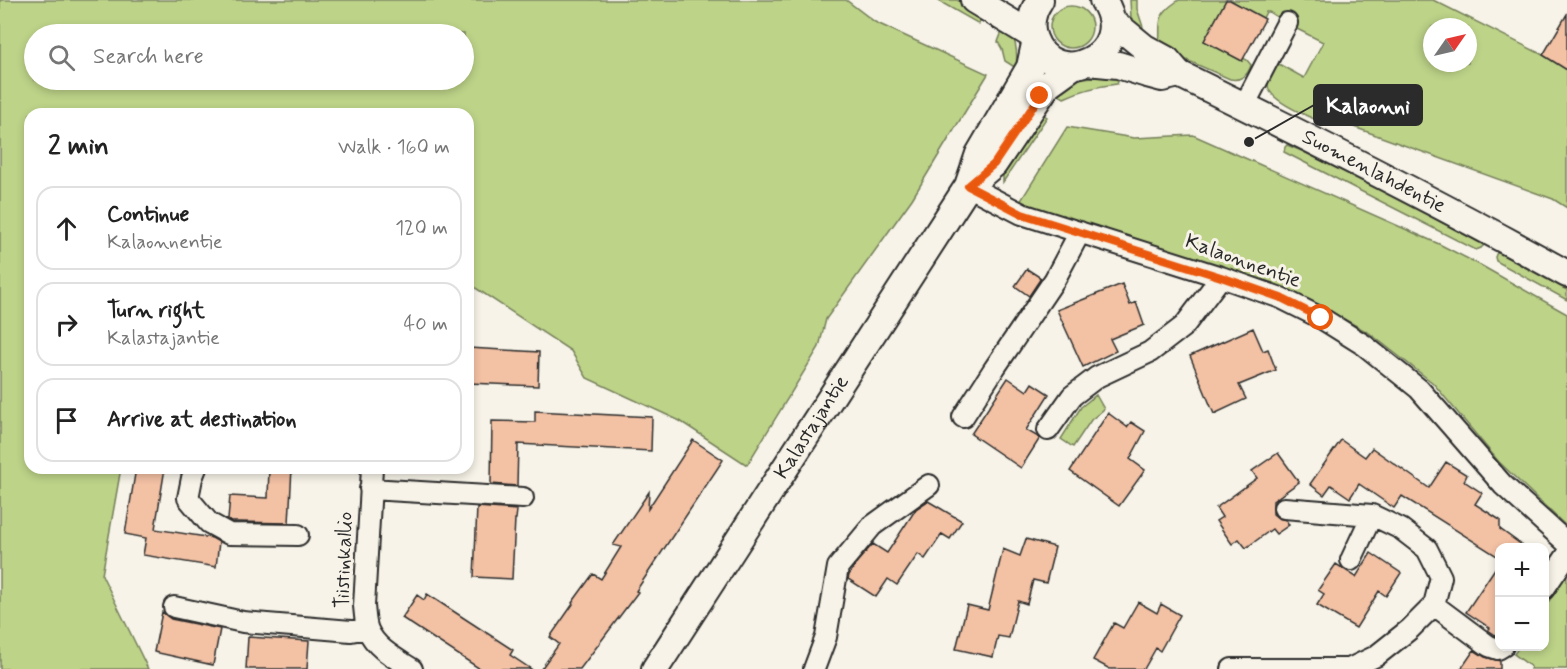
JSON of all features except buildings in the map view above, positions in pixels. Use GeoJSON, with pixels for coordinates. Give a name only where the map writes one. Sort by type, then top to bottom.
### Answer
{"type":"FeatureCollection","features":[{"type":"Feature","properties":{"kind":"main road"},"geometry":{"type":"LineString","coordinates":[[974,0],[1034,40]]}},
{"type":"Feature","properties":{"kind":"main road","name":"Kalastajantie"},"geometry":{"type":"LineString","coordinates":[[655,669],[968,186],[979,154],[1030,67],[1034,40],[1031,24],[1040,0]]}},
{"type":"Feature","properties":{"kind":"main road","name":"Kalastajantie"},"geometry":{"type":"LineString","coordinates":[[968,186],[994,164],[1048,84],[1080,64],[1097,57],[1104,50],[1111,31],[1108,7]]}},
{"type":"Feature","properties":{"kind":"main road","name":"Suomenlahdentie"},"geometry":{"type":"LineString","coordinates":[[1108,7],[1145,48],[1167,60],[1179,74],[1433,201],[1567,274]]}},
{"type":"Feature","properties":{"kind":"main road","name":"Suomenlahdentie"},"geometry":{"type":"LineString","coordinates":[[1034,40],[1041,51],[1055,62],[1118,65],[1162,78],[1179,74]]}},
{"type":"Feature","properties":{"kind":"street"},"geometry":{"type":"LineString","coordinates":[[1244,106],[1287,23]]}},
{"type":"Feature","properties":{"kind":"street","name":"Kalaonnentie"},"geometry":{"type":"LineString","coordinates":[[968,186],[1022,214],[1221,277],[1281,298],[1321,318],[1364,345],[1419,389],[1503,485],[1567,543]]}},
{"type":"Feature","properties":{"kind":"street"},"geometry":{"type":"LineString","coordinates":[[963,417],[1055,279],[1080,232]]}},
{"type":"Feature","properties":{"kind":"street"},"geometry":{"type":"LineString","coordinates":[[1048,430],[1072,396],[1097,377],[1150,352],[1184,326],[1221,277]]}},
{"type":"Feature","properties":{"kind":"street"},"geometry":{"type":"LineString","coordinates":[[194,474],[188,498],[209,523],[229,534],[298,535]]}},
{"type":"Feature","properties":{"kind":"street","name":"Tiistinkallio"},"geometry":{"type":"LineString","coordinates":[[371,474],[364,606],[367,628],[373,639],[385,651],[412,669]]}},
{"type":"Feature","properties":{"kind":"street"},"geometry":{"type":"LineString","coordinates":[[814,669],[826,637],[838,567],[872,525],[929,485]]}},
{"type":"Feature","properties":{"kind":"street"},"geometry":{"type":"LineString","coordinates":[[370,489],[524,498]]}},
{"type":"Feature","properties":{"kind":"street"},"geometry":{"type":"LineString","coordinates":[[1232,669],[1349,669],[1376,656],[1410,629],[1434,605],[1441,578],[1427,549],[1401,529],[1372,514],[1284,508]]}},
{"type":"Feature","properties":{"kind":"street"},"geometry":{"type":"LineString","coordinates":[[1351,560],[1372,514]]}},
{"type":"Feature","properties":{"kind":"street"},"geometry":{"type":"LineString","coordinates":[[1549,582],[1567,555]]}},
{"type":"Feature","properties":{"kind":"street"},"geometry":{"type":"LineString","coordinates":[[1434,605],[1488,646],[1495,648]]}},
{"type":"Feature","properties":{"kind":"street"},"geometry":{"type":"LineString","coordinates":[[174,607],[243,622],[351,631],[367,628]]}},
{"type":"Feature","properties":{"kind":"green space"},"geometry":{"type":"Polygon","coordinates":[[[0,0],[846,0],[875,22],[988,74],[912,199],[826,319],[819,347],[747,465],[680,421],[587,378],[571,351],[474,287],[474,108],[24,108],[24,474],[120,474],[102,575],[148,669],[0,669],[0,0]]]}},
{"type":"Feature","properties":{"kind":"green space"},"geometry":{"type":"Polygon","coordinates":[[[937,0],[957,0],[983,13],[979,24],[937,0]]]}},
{"type":"Feature","properties":{"kind":"green space"},"geometry":{"type":"Polygon","coordinates":[[[1130,0],[1137,0],[1137,9],[1143,27],[1140,34],[1131,18],[1130,0]]]}},
{"type":"Feature","properties":{"kind":"green space"},"geometry":{"type":"Polygon","coordinates":[[[1179,0],[1226,0],[1204,41],[1242,61],[1243,58],[1247,60],[1251,65],[1246,75],[1230,79],[1159,48],[1162,16],[1179,0]]]}},
{"type":"Feature","properties":{"kind":"green space"},"geometry":{"type":"Polygon","coordinates":[[[1230,0],[1433,0],[1469,18],[1423,18],[1423,72],[1477,72],[1477,22],[1543,55],[1567,70],[1567,208],[1553,199],[1326,117],[1323,123],[1282,103],[1270,92],[1268,86],[1277,63],[1304,78],[1323,42],[1266,12],[1263,18],[1230,0]]]}},
{"type":"Feature","properties":{"kind":"green space"},"geometry":{"type":"Polygon","coordinates":[[[1071,6],[1079,7],[1086,12],[1091,19],[1091,35],[1086,42],[1079,47],[1071,48],[1063,47],[1056,42],[1051,35],[1050,27],[1051,19],[1056,12],[1063,7],[1071,6]]]}},
{"type":"Feature","properties":{"kind":"green space"},"geometry":{"type":"Polygon","coordinates":[[[1005,24],[1015,44],[1016,68],[1005,61],[998,42],[1005,24]]]}},
{"type":"Feature","properties":{"kind":"green space"},"geometry":{"type":"Polygon","coordinates":[[[1099,76],[1120,77],[1117,84],[1090,89],[1064,98],[1052,91],[1070,80],[1099,76]]]}},
{"type":"Feature","properties":{"kind":"green space"},"geometry":{"type":"Polygon","coordinates":[[[1038,111],[1047,117],[1003,182],[1003,167],[1038,111]]]}},
{"type":"Feature","properties":{"kind":"green space"},"geometry":{"type":"Polygon","coordinates":[[[1067,127],[1134,138],[1193,135],[1439,244],[1567,314],[1567,527],[1499,462],[1433,383],[1369,333],[1308,299],[1020,202],[1067,127]]]}},
{"type":"Feature","properties":{"kind":"green space"},"geometry":{"type":"Polygon","coordinates":[[[1287,145],[1405,202],[1484,245],[1476,250],[1284,152],[1287,145]]]}},
{"type":"Feature","properties":{"kind":"green space"},"geometry":{"type":"Polygon","coordinates":[[[1497,252],[1567,290],[1567,300],[1496,261],[1497,252]]]}},
{"type":"Feature","properties":{"kind":"green space"},"geometry":{"type":"Polygon","coordinates":[[[1096,395],[1104,409],[1091,420],[1073,447],[1061,439],[1081,407],[1096,395]]]}},
{"type":"Feature","properties":{"kind":"green space"},"geometry":{"type":"Polygon","coordinates":[[[1567,573],[1567,669],[1530,669],[1531,667],[1514,654],[1516,651],[1549,651],[1549,601],[1567,573]]]}},
{"type":"Feature","properties":{"kind":"place","name":"Kalaonni"},"geometry":{"type":"Point","coordinates":[1249,142]}},
{"type":"Feature","properties":{"kind":"route"},"geometry":{"type":"LineString","coordinates":[[1040,96],[994,164],[968,186],[1022,214],[1221,277],[1281,298],[1321,318]]}}]}
